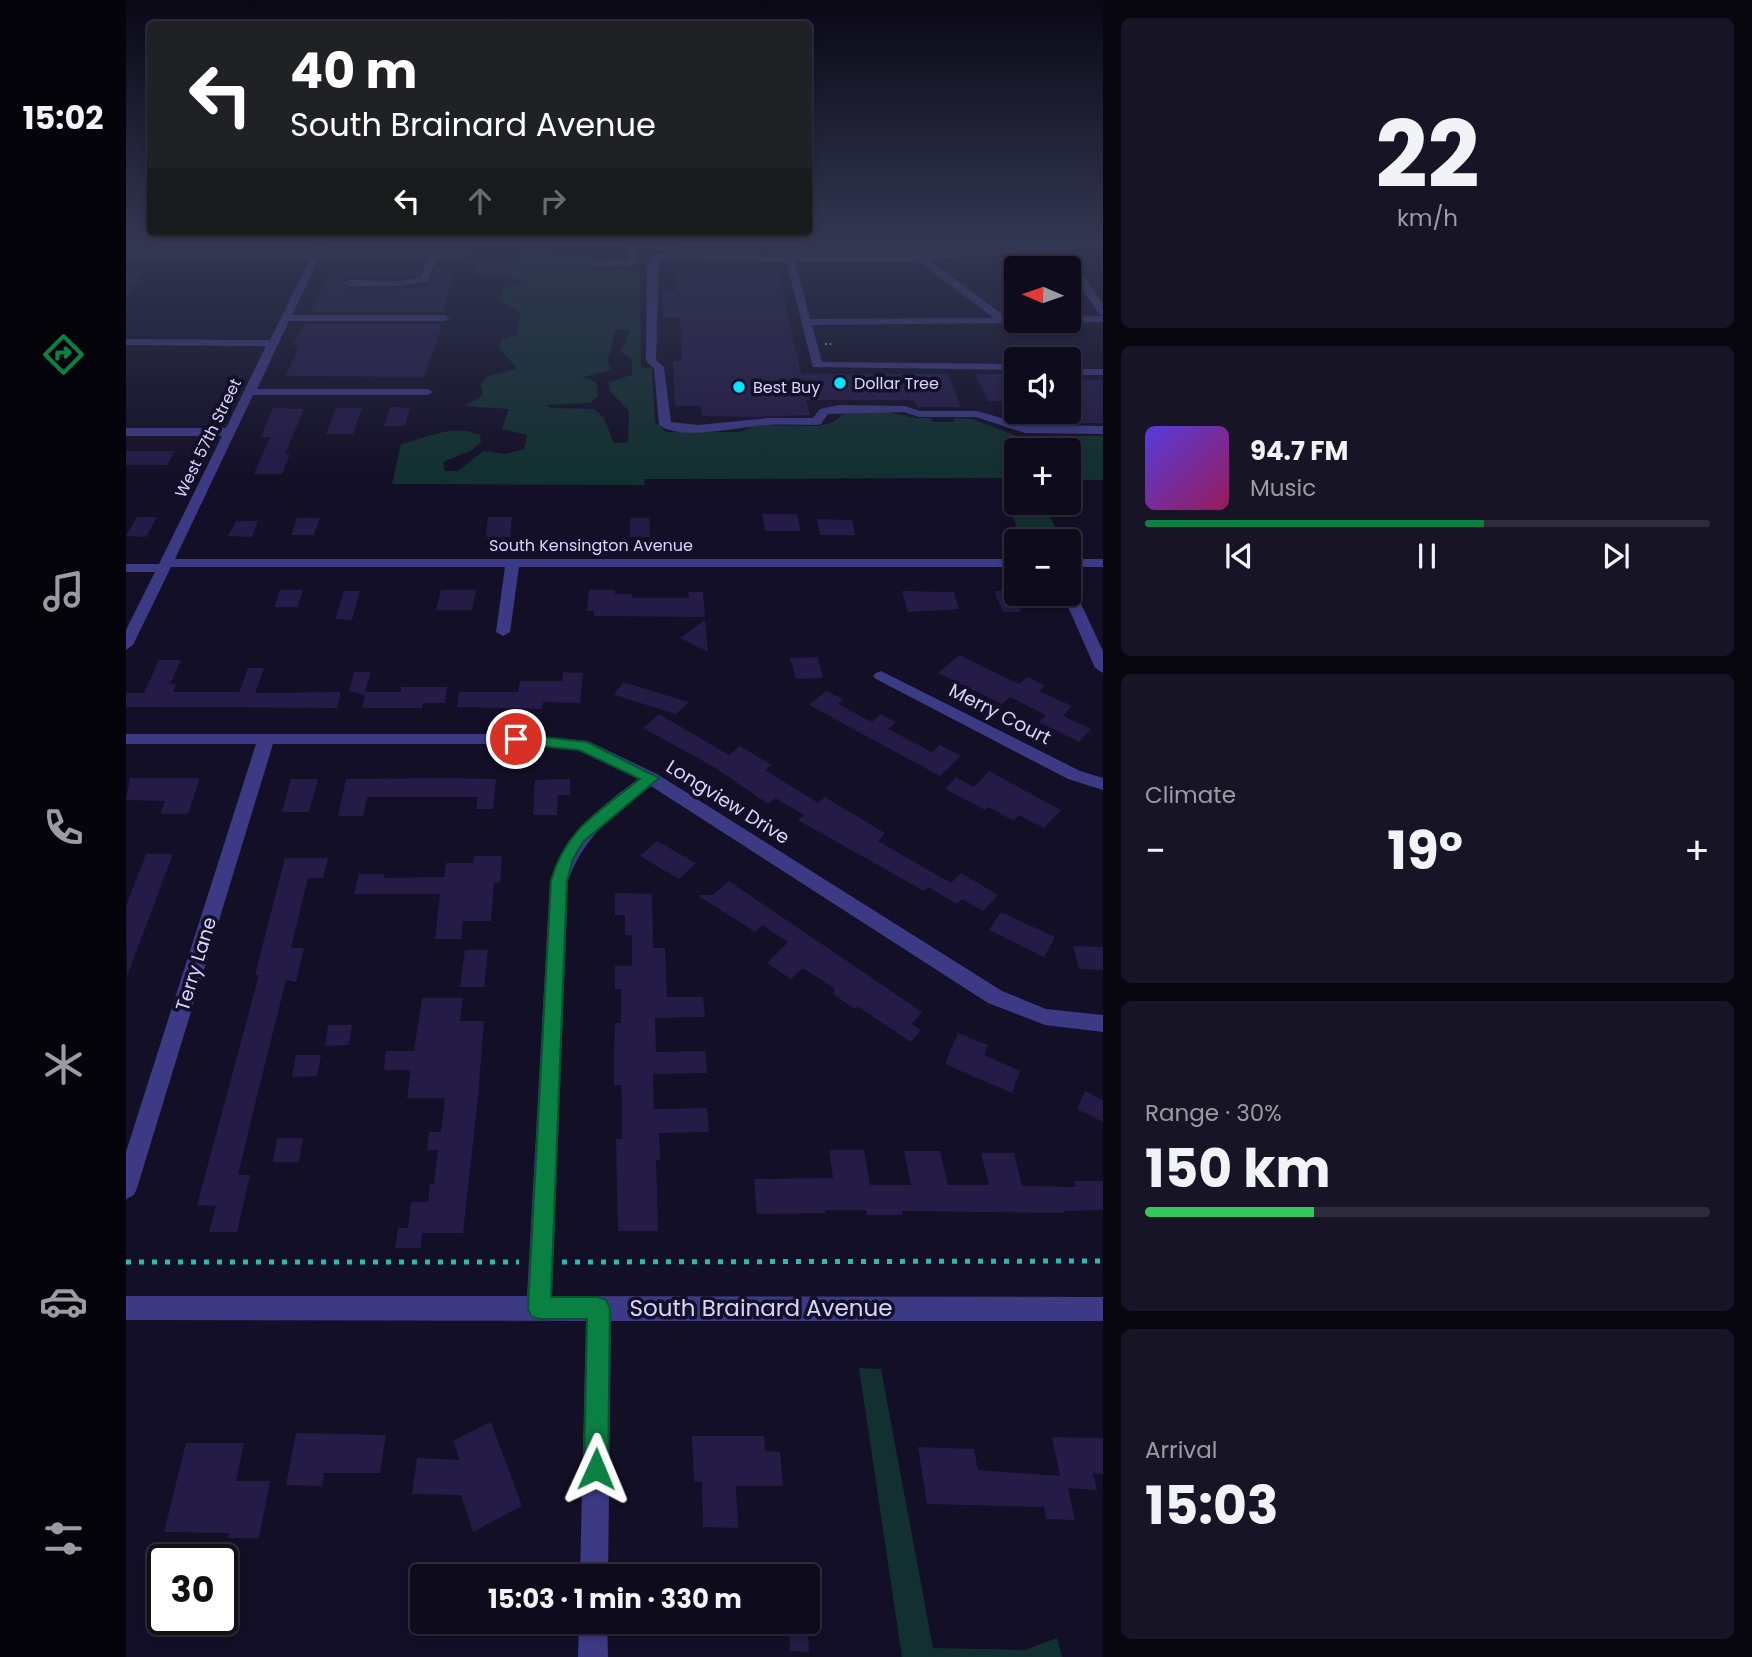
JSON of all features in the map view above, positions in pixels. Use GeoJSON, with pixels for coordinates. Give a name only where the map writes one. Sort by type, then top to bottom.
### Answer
{"type":"FeatureCollection","features":[{"type":"Feature","properties":{"kind":"street","name":"West 57th Street"},"geometry":{"type":"LineString","coordinates":[[126,645],[283,322]]}},
{"type":"Feature","properties":{"kind":"street"},"geometry":{"type":"LineString","coordinates":[[651,322],[651,362],[659,367],[665,425],[693,428],[733,427],[752,422],[817,422],[824,411],[839,408],[905,409],[919,414],[977,414],[1025,429],[1103,430]]}},
{"type":"Feature","properties":{"kind":"street"},"geometry":{"type":"LineString","coordinates":[[806,322],[815,362],[820,366],[1004,367]]}},
{"type":"Feature","properties":{"kind":"street"},"geometry":{"type":"LineString","coordinates":[[126,342],[272,342]]}},
{"type":"Feature","properties":{"kind":"street"},"geometry":{"type":"LineString","coordinates":[[1081,372],[1103,372]]}},
{"type":"Feature","properties":{"kind":"street"},"geometry":{"type":"LineString","coordinates":[[248,391],[427,392]]}},
{"type":"Feature","properties":{"kind":"street"},"geometry":{"type":"LineString","coordinates":[[126,432],[228,432]]}},
{"type":"Feature","properties":{"kind":"street"},"geometry":{"type":"LineString","coordinates":[[503,632],[513,562]]}},
{"type":"Feature","properties":{"kind":"street","name":"South Kensington Avenue"},"geometry":{"type":"LineString","coordinates":[[126,568],[164,565],[513,562],[1004,563]]}},
{"type":"Feature","properties":{"kind":"street"},"geometry":{"type":"LineString","coordinates":[[1081,563],[1103,563]]}},
{"type":"Feature","properties":{"kind":"street"},"geometry":{"type":"LineString","coordinates":[[1075,606],[1103,668]]}},
{"type":"Feature","properties":{"kind":"street","name":"Merry Court"},"geometry":{"type":"LineString","coordinates":[[881,676],[1074,775],[1103,784]]}},
{"type":"Feature","properties":{"kind":"street","name":"Longview Drive"},"geometry":{"type":"LineString","coordinates":[[126,739],[551,740],[582,745],[651,778],[995,997],[1045,1017],[1103,1024]]}},
{"type":"Feature","properties":{"kind":"street","name":"Terry Lane"},"geometry":{"type":"LineString","coordinates":[[126,1188],[266,740]]}},
{"type":"Feature","properties":{"kind":"street"},"geometry":{"type":"LineString","coordinates":[[539,1308],[559,881],[565,859],[577,838],[651,778]]}},
{"type":"Feature","properties":{"kind":"street","name":"South Brainard Avenue"},"geometry":{"type":"LineString","coordinates":[[126,1308],[1103,1309]]}},
{"type":"Feature","properties":{"kind":"street"},"geometry":{"type":"LineString","coordinates":[[594,1564],[598,1308]]}},
{"type":"Feature","properties":{"kind":"street"},"geometry":{"type":"LineString","coordinates":[[593,1634],[593,1657]]}},
{"type":"Feature","properties":{"kind":"path"},"geometry":{"type":"LineString","coordinates":[[126,1262],[1103,1261]]}},
{"type":"Feature","properties":{"kind":"green space"},"geometry":{"type":"Polygon","coordinates":[[[519,322],[641,322],[641,367],[652,368],[655,422],[666,432],[741,432],[756,425],[818,426],[831,423],[849,411],[884,411],[915,418],[931,418],[933,422],[954,422],[954,418],[972,419],[1014,435],[1015,438],[1004,438],[1004,478],[645,479],[644,485],[392,484],[401,444],[440,433],[460,430],[470,432],[480,435],[481,442],[472,450],[443,462],[445,471],[458,471],[483,451],[505,454],[524,449],[527,435],[502,429],[509,409],[465,406],[483,395],[481,384],[487,376],[518,369],[499,348],[501,340],[517,335],[519,322]],[[616,329],[607,361],[612,370],[583,377],[596,382],[598,396],[590,403],[547,405],[551,408],[594,409],[604,418],[614,443],[628,442],[629,411],[610,391],[609,382],[632,375],[632,360],[619,350],[625,345],[630,330],[616,329]]]}},
{"type":"Feature","properties":{"kind":"green space"},"geometry":{"type":"Polygon","coordinates":[[[1021,436],[1103,436],[1103,480],[1081,480],[1081,438],[1021,436]]]}},
{"type":"Feature","properties":{"kind":"green space"},"geometry":{"type":"Polygon","coordinates":[[[1012,515],[1050,515],[1056,529],[1018,529],[1012,515]]]}},
{"type":"Feature","properties":{"kind":"green space"},"geometry":{"type":"Polygon","coordinates":[[[859,1368],[881,1369],[933,1648],[1025,1650],[1057,1638],[1062,1657],[902,1657],[859,1368]]]}},
{"type":"Feature","properties":{"kind":"building"},"geometry":{"type":"Polygon","coordinates":[[[680,322],[790,322],[801,374],[948,374],[961,407],[917,407],[914,400],[806,400],[810,415],[702,416],[701,406],[675,406],[673,361],[682,361],[680,322]]]}},
{"type":"Feature","properties":{"kind":"building"},"geometry":{"type":"Polygon","coordinates":[[[306,324],[440,324],[440,331],[424,377],[286,376],[299,345],[292,345],[306,324]]]}},
{"type":"Feature","properties":{"kind":"building"},"geometry":{"type":"Polygon","coordinates":[[[975,374],[1004,374],[1004,401],[988,401],[975,374]]]}},
{"type":"Feature","properties":{"kind":"building"},"geometry":{"type":"Polygon","coordinates":[[[1081,380],[1103,380],[1103,423],[1081,423],[1081,380]]]}},
{"type":"Feature","properties":{"kind":"building"},"geometry":{"type":"Polygon","coordinates":[[[390,407],[410,408],[405,426],[384,426],[390,407]]]}},
{"type":"Feature","properties":{"kind":"building"},"geometry":{"type":"Polygon","coordinates":[[[273,408],[304,409],[285,454],[290,454],[282,474],[254,474],[270,437],[261,437],[273,408]]]}},
{"type":"Feature","properties":{"kind":"building"},"geometry":{"type":"Polygon","coordinates":[[[336,408],[362,408],[353,434],[326,434],[336,408]]]}},
{"type":"Feature","properties":{"kind":"building"},"geometry":{"type":"Polygon","coordinates":[[[126,451],[175,451],[167,465],[126,465],[126,451]]]}},
{"type":"Feature","properties":{"kind":"building"},"geometry":{"type":"Polygon","coordinates":[[[762,514],[797,514],[801,531],[765,531],[762,514]]]}},
{"type":"Feature","properties":{"kind":"building"},"geometry":{"type":"Polygon","coordinates":[[[137,517],[157,517],[146,537],[126,536],[137,517]]]}},
{"type":"Feature","properties":{"kind":"building"},"geometry":{"type":"Polygon","coordinates":[[[488,517],[512,517],[510,537],[486,537],[488,517]]]}},
{"type":"Feature","properties":{"kind":"building"},"geometry":{"type":"Polygon","coordinates":[[[297,518],[320,518],[314,535],[291,535],[297,518]]]}},
{"type":"Feature","properties":{"kind":"building"},"geometry":{"type":"Polygon","coordinates":[[[630,518],[649,518],[650,537],[630,537],[630,518]]]}},
{"type":"Feature","properties":{"kind":"building"},"geometry":{"type":"Polygon","coordinates":[[[817,519],[852,520],[855,535],[820,535],[817,519]]]}},
{"type":"Feature","properties":{"kind":"building"},"geometry":{"type":"Polygon","coordinates":[[[236,521],[258,521],[252,537],[228,536],[236,521]]]}},
{"type":"Feature","properties":{"kind":"building"},"geometry":{"type":"Polygon","coordinates":[[[280,590],[303,590],[298,607],[274,607],[280,590]]]}},
{"type":"Feature","properties":{"kind":"building"},"geometry":{"type":"Polygon","coordinates":[[[441,590],[476,590],[472,610],[436,610],[441,590]]]}},
{"type":"Feature","properties":{"kind":"building"},"geometry":{"type":"Polygon","coordinates":[[[589,590],[615,590],[615,594],[632,594],[632,598],[689,598],[688,592],[703,592],[705,617],[594,616],[594,611],[587,611],[589,590]]]}},
{"type":"Feature","properties":{"kind":"building"},"geometry":{"type":"Polygon","coordinates":[[[344,591],[360,591],[352,620],[335,619],[344,591]]]}},
{"type":"Feature","properties":{"kind":"building"},"geometry":{"type":"Polygon","coordinates":[[[902,591],[954,592],[959,609],[908,612],[902,591]]]}},
{"type":"Feature","properties":{"kind":"building"},"geometry":{"type":"Polygon","coordinates":[[[994,591],[1004,591],[1004,606],[1019,606],[1021,612],[1003,612],[994,591]]]}},
{"type":"Feature","properties":{"kind":"building"},"geometry":{"type":"Polygon","coordinates":[[[705,620],[708,652],[680,638],[705,620]]]}},
{"type":"Feature","properties":{"kind":"building"},"geometry":{"type":"Polygon","coordinates":[[[959,655],[1019,684],[1028,677],[1045,686],[1039,691],[1072,706],[1063,716],[1091,729],[1079,742],[1039,722],[1046,715],[1010,697],[1002,704],[938,673],[959,655]]]}},
{"type":"Feature","properties":{"kind":"building"},"geometry":{"type":"Polygon","coordinates":[[[818,657],[823,678],[796,679],[790,658],[818,657]]]}},
{"type":"Feature","properties":{"kind":"building"},"geometry":{"type":"Polygon","coordinates":[[[159,660],[181,660],[170,684],[176,684],[173,692],[239,692],[248,668],[264,668],[255,693],[341,692],[337,708],[126,707],[126,693],[144,693],[159,660]]]}},
{"type":"Feature","properties":{"kind":"building"},"geometry":{"type":"Polygon","coordinates":[[[354,672],[371,672],[365,692],[401,692],[401,687],[447,687],[445,703],[423,703],[422,708],[362,708],[365,695],[349,691],[354,672]]]}},
{"type":"Feature","properties":{"kind":"building"},"geometry":{"type":"Polygon","coordinates":[[[563,672],[583,673],[580,703],[543,702],[542,709],[457,707],[459,692],[518,692],[520,681],[562,681],[563,672]]]}},
{"type":"Feature","properties":{"kind":"building"},"geometry":{"type":"Polygon","coordinates":[[[623,682],[689,702],[676,714],[614,695],[623,682]]]}},
{"type":"Feature","properties":{"kind":"building"},"geometry":{"type":"Polygon","coordinates":[[[826,691],[843,699],[838,704],[872,722],[881,714],[896,722],[888,729],[932,752],[940,745],[961,756],[940,776],[809,705],[826,691]]]}},
{"type":"Feature","properties":{"kind":"building"},"geometry":{"type":"Polygon","coordinates":[[[659,714],[729,755],[740,746],[772,765],[765,770],[818,803],[825,797],[885,833],[878,841],[951,883],[961,873],[998,895],[983,911],[962,899],[957,904],[928,887],[924,891],[798,820],[804,815],[775,798],[768,804],[714,767],[643,728],[659,714]]]}},
{"type":"Feature","properties":{"kind":"building"},"geometry":{"type":"Polygon","coordinates":[[[989,771],[1061,810],[1044,828],[1019,815],[1014,821],[988,807],[985,810],[945,789],[956,777],[974,787],[989,771]]]}},
{"type":"Feature","properties":{"kind":"building"},"geometry":{"type":"Polygon","coordinates":[[[130,778],[200,778],[188,814],[160,814],[165,801],[126,800],[130,778]]]}},
{"type":"Feature","properties":{"kind":"building"},"geometry":{"type":"Polygon","coordinates":[[[291,779],[318,779],[309,812],[282,812],[291,779]]]}},
{"type":"Feature","properties":{"kind":"building"},"geometry":{"type":"Polygon","coordinates":[[[346,779],[496,779],[493,809],[476,809],[478,797],[367,797],[363,816],[338,816],[346,779]]]}},
{"type":"Feature","properties":{"kind":"building"},"geometry":{"type":"Polygon","coordinates":[[[570,779],[570,795],[558,795],[557,815],[533,815],[535,780],[570,779]]]}},
{"type":"Feature","properties":{"kind":"building"},"geometry":{"type":"Polygon","coordinates":[[[657,841],[696,863],[679,879],[640,856],[657,841]]]}},
{"type":"Feature","properties":{"kind":"building"},"geometry":{"type":"Polygon","coordinates":[[[146,854],[173,854],[127,976],[126,906],[146,854]]]}},
{"type":"Feature","properties":{"kind":"building"},"geometry":{"type":"Polygon","coordinates":[[[474,856],[502,856],[500,882],[494,883],[491,921],[463,921],[461,939],[435,939],[440,894],[354,894],[359,874],[385,874],[384,878],[444,877],[446,863],[473,863],[474,856]]]}},
{"type":"Feature","properties":{"kind":"building"},"geometry":{"type":"Polygon","coordinates":[[[285,858],[328,858],[323,878],[308,878],[291,948],[304,948],[296,982],[286,980],[238,1175],[250,1175],[237,1232],[209,1232],[216,1206],[197,1205],[259,975],[255,975],[285,858]]]}},
{"type":"Feature","properties":{"kind":"building"},"geometry":{"type":"Polygon","coordinates":[[[729,881],[922,1012],[912,1024],[921,1030],[911,1042],[857,1006],[855,1009],[833,994],[835,989],[803,968],[791,979],[767,963],[788,942],[762,925],[755,932],[697,895],[713,895],[729,881]]]}},
{"type":"Feature","properties":{"kind":"building"},"geometry":{"type":"Polygon","coordinates":[[[615,893],[652,894],[653,948],[665,948],[667,997],[703,997],[705,1017],[655,1018],[656,1052],[705,1051],[707,1073],[653,1074],[654,1109],[707,1108],[709,1132],[659,1133],[660,1160],[656,1160],[658,1231],[618,1231],[616,1139],[622,1139],[622,1099],[621,1085],[614,1085],[614,1061],[615,1023],[621,1023],[621,989],[615,989],[615,966],[632,966],[632,935],[625,935],[625,915],[615,915],[615,893]]]}},
{"type":"Feature","properties":{"kind":"building"},"geometry":{"type":"Polygon","coordinates":[[[1001,912],[1055,937],[1044,957],[989,930],[1001,912]]]}},
{"type":"Feature","properties":{"kind":"building"},"geometry":{"type":"Polygon","coordinates":[[[1073,946],[1103,947],[1103,970],[1079,969],[1073,946]]]}},
{"type":"Feature","properties":{"kind":"building"},"geometry":{"type":"Polygon","coordinates":[[[465,950],[488,950],[484,987],[460,987],[465,950]]]}},
{"type":"Feature","properties":{"kind":"building"},"geometry":{"type":"Polygon","coordinates":[[[422,998],[463,998],[460,1021],[484,1021],[478,1097],[463,1233],[422,1233],[421,1248],[395,1248],[398,1228],[408,1228],[411,1202],[428,1202],[430,1184],[434,1184],[438,1150],[427,1150],[429,1132],[441,1132],[445,1098],[407,1098],[411,1070],[384,1070],[386,1051],[414,1051],[422,998]]]}},
{"type":"Feature","properties":{"kind":"building"},"geometry":{"type":"Polygon","coordinates":[[[328,1025],[352,1025],[349,1045],[325,1046],[328,1025]]]}},
{"type":"Feature","properties":{"kind":"building"},"geometry":{"type":"Polygon","coordinates":[[[958,1033],[988,1045],[984,1055],[1020,1071],[1012,1093],[945,1064],[958,1033]]]}},
{"type":"Feature","properties":{"kind":"building"},"geometry":{"type":"Polygon","coordinates":[[[296,1055],[321,1055],[317,1076],[292,1077],[296,1055]]]}},
{"type":"Feature","properties":{"kind":"building"},"geometry":{"type":"Polygon","coordinates":[[[1085,1091],[1103,1100],[1103,1122],[1077,1109],[1085,1091]]]}},
{"type":"Feature","properties":{"kind":"building"},"geometry":{"type":"Polygon","coordinates":[[[277,1138],[303,1138],[299,1162],[273,1162],[277,1138]]]}},
{"type":"Feature","properties":{"kind":"building"},"geometry":{"type":"Polygon","coordinates":[[[829,1150],[864,1150],[870,1185],[911,1185],[904,1151],[940,1151],[948,1185],[989,1185],[981,1153],[1014,1153],[1022,1186],[1076,1187],[1074,1181],[1103,1181],[1103,1210],[1064,1211],[1065,1213],[902,1211],[903,1215],[867,1215],[866,1210],[825,1210],[826,1213],[757,1214],[754,1179],[833,1178],[829,1150]]]}},
{"type":"Feature","properties":{"kind":"building"},"geometry":{"type":"Polygon","coordinates":[[[491,1422],[522,1506],[473,1532],[461,1495],[412,1494],[417,1458],[460,1460],[453,1441],[491,1422]]]}},
{"type":"Feature","properties":{"kind":"building"},"geometry":{"type":"Polygon","coordinates":[[[296,1433],[386,1435],[380,1473],[324,1473],[322,1486],[286,1485],[296,1433]]]}},
{"type":"Feature","properties":{"kind":"building"},"geometry":{"type":"Polygon","coordinates":[[[692,1436],[764,1436],[765,1451],[780,1452],[783,1486],[736,1486],[738,1528],[703,1527],[702,1482],[694,1482],[692,1436]]]}},
{"type":"Feature","properties":{"kind":"building"},"geometry":{"type":"Polygon","coordinates":[[[1052,1437],[1103,1438],[1103,1474],[1093,1473],[1097,1490],[1068,1488],[1075,1520],[1046,1519],[1044,1507],[927,1504],[918,1447],[974,1449],[978,1470],[1060,1476],[1052,1437]]]}},
{"type":"Feature","properties":{"kind":"building"},"geometry":{"type":"Polygon","coordinates":[[[186,1443],[244,1443],[236,1481],[270,1481],[259,1538],[228,1538],[229,1533],[164,1532],[186,1443]]]}},
{"type":"Feature","properties":{"kind":"building"},"geometry":{"type":"Polygon","coordinates":[[[789,1634],[808,1634],[809,1652],[790,1651],[789,1634]]]}},
{"type":"Feature","properties":{"kind":"place","name":"Dollar Tree"},"geometry":{"type":"Point","coordinates":[840,383]}},
{"type":"Feature","properties":{"kind":"place","name":"Best Buy"},"geometry":{"type":"Point","coordinates":[739,387]}},
{"type":"Feature","properties":{"kind":"route"},"geometry":{"type":"LineString","coordinates":[[516,739],[551,740],[582,745],[608,755],[651,778],[593,822],[577,838],[565,859],[559,881],[539,1308],[598,1308],[596,1469]]}}]}
